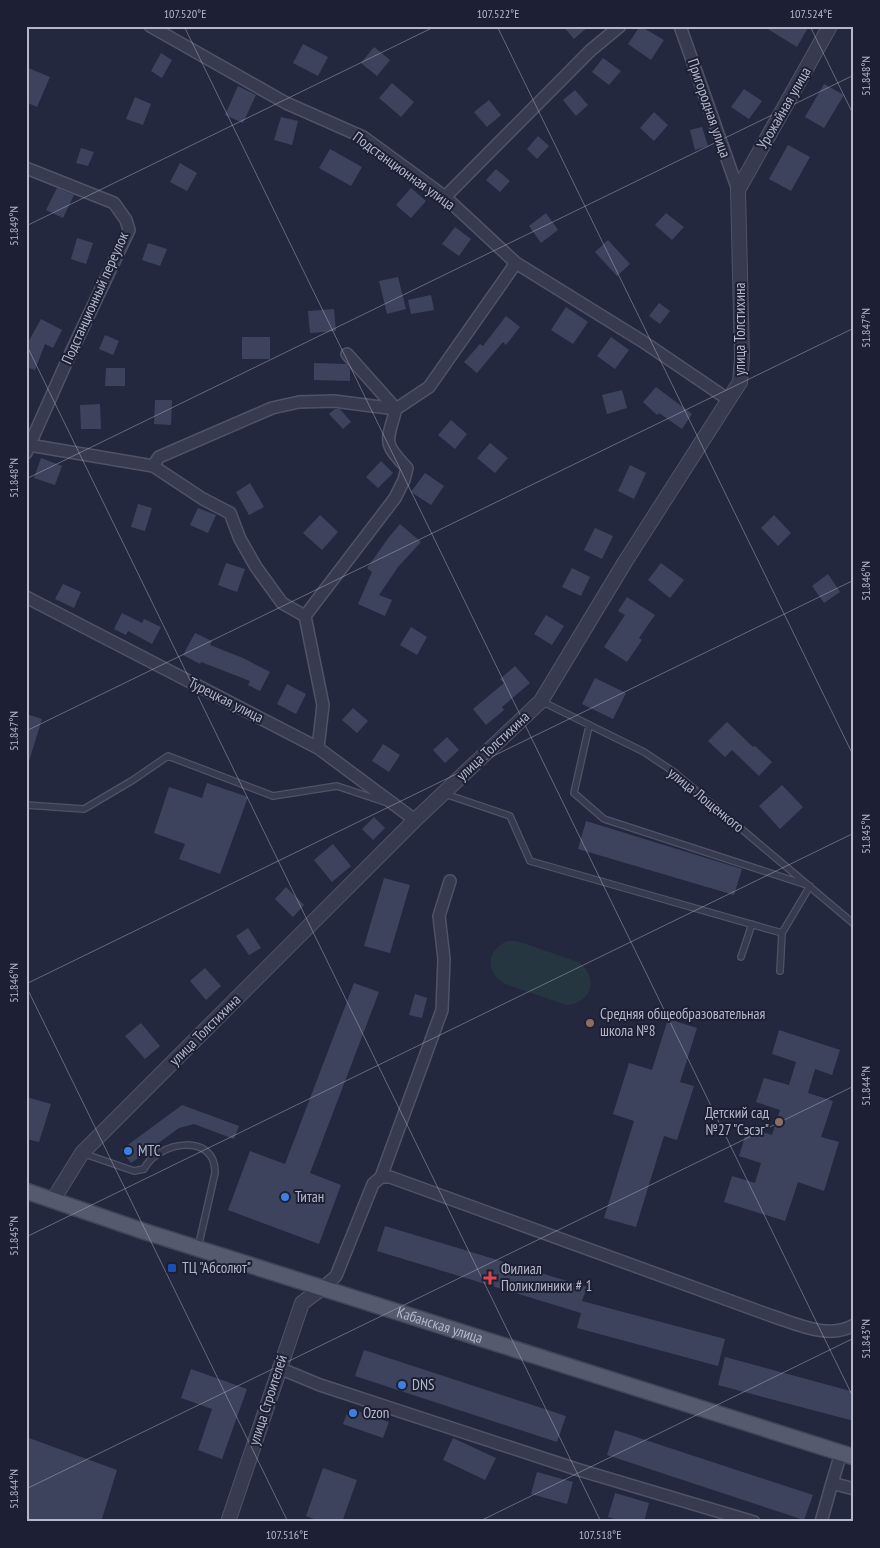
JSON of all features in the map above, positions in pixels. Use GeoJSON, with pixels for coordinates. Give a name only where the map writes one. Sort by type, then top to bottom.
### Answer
{"type":"FeatureCollection","features":[{"type":"Feature","properties":{"kind":"main road","name":"Кабанская улица"},"geometry":{"type":"LineString","coordinates":[[26,1191],[322,1288],[847,1455]]}},
{"type":"Feature","properties":{"kind":"street","name":"Подстанционная улица"},"geometry":{"type":"LineString","coordinates":[[150,26],[286,103],[363,137],[445,197],[516,263],[642,342],[729,400]]}},
{"type":"Feature","properties":{"kind":"street"},"geometry":{"type":"LineString","coordinates":[[445,197],[591,50],[620,26]]}},
{"type":"Feature","properties":{"kind":"street","name":"Пригородная улица"},"geometry":{"type":"LineString","coordinates":[[680,26],[738,190]]}},
{"type":"Feature","properties":{"kind":"street","name":"Урожайная улица"},"geometry":{"type":"LineString","coordinates":[[738,190],[830,26]]}},
{"type":"Feature","properties":{"kind":"street","name":"Подстанционный переулок"},"geometry":{"type":"LineString","coordinates":[[27,172],[114,203],[126,220],[128,230],[28,449]]}},
{"type":"Feature","properties":{"kind":"street","name":"улица Толстихина"},"geometry":{"type":"LineString","coordinates":[[54,1200],[82,1153],[415,820],[541,702],[625,562],[740,382],[742,358],[738,190]]}},
{"type":"Feature","properties":{"kind":"street"},"geometry":{"type":"LineString","coordinates":[[153,466],[159,457],[272,408],[299,402],[334,400],[396,409],[429,387],[516,263]]}},
{"type":"Feature","properties":{"kind":"street"},"geometry":{"type":"LineString","coordinates":[[346,354],[396,409]]}},
{"type":"Feature","properties":{"kind":"street"},"geometry":{"type":"LineString","coordinates":[[318,748],[323,705],[305,616],[394,498],[404,480],[407,468],[391,451],[388,444],[396,409]]}},
{"type":"Feature","properties":{"kind":"street"},"geometry":{"type":"LineString","coordinates":[[28,449],[153,466],[203,499],[230,513],[240,539],[261,575],[282,603],[305,616]]}},
{"type":"Feature","properties":{"kind":"street","name":"Турецкая улица"},"geometry":{"type":"LineString","coordinates":[[26,597],[318,748],[415,820]]}},
{"type":"Feature","properties":{"kind":"street"},"geometry":{"type":"LineString","coordinates":[[322,1288],[336,1276],[373,1184],[381,1177],[442,1010],[444,959],[439,916],[450,881]]}},
{"type":"Feature","properties":{"kind":"street"},"geometry":{"type":"LineString","coordinates":[[381,1177],[390,1177],[797,1324],[822,1331],[845,1330],[854,1325]]}},
{"type":"Feature","properties":{"kind":"street","name":"улица Строителей"},"geometry":{"type":"LineString","coordinates":[[228,1522],[302,1303],[322,1288]]}},
{"type":"Feature","properties":{"kind":"street"},"geometry":{"type":"LineString","coordinates":[[279,1368],[320,1385],[576,1469],[754,1522]]}},
{"type":"Feature","properties":{"kind":"street"},"geometry":{"type":"LineString","coordinates":[[821,1522],[832,1483],[847,1455]]}},
{"type":"Feature","properties":{"kind":"street"},"geometry":{"type":"LineString","coordinates":[[832,1483],[854,1489]]}},
{"type":"Feature","properties":{"kind":"lane","name":"улица Лощенкого"},"geometry":{"type":"LineString","coordinates":[[541,702],[644,752],[674,772],[854,924]]}},
{"type":"Feature","properties":{"kind":"lane"},"geometry":{"type":"LineString","coordinates":[[589,726],[574,793],[604,819],[810,886],[782,933],[780,971]]}},
{"type":"Feature","properties":{"kind":"lane"},"geometry":{"type":"LineString","coordinates":[[26,805],[84,809],[133,780],[168,756],[274,796],[337,786],[397,806]]}},
{"type":"Feature","properties":{"kind":"lane"},"geometry":{"type":"LineString","coordinates":[[443,793],[510,816],[530,861],[782,933]]}},
{"type":"Feature","properties":{"kind":"lane"},"geometry":{"type":"LineString","coordinates":[[740,957],[752,924]]}},
{"type":"Feature","properties":{"kind":"lane"},"geometry":{"type":"LineString","coordinates":[[82,1153],[134,1172],[144,1169],[147,1163],[159,1152],[168,1148],[195,1145],[208,1153],[216,1164],[198,1248]]}},
{"type":"Feature","properties":{"kind":"shaded area"},"geometry":{"type":"Polygon","coordinates":[[[507,941],[523,943],[578,962],[585,968],[591,981],[587,994],[576,1003],[567,1005],[505,984],[494,974],[491,962],[495,950],[507,941]]]}},
{"type":"Feature","properties":{"kind":"building"},"geometry":{"type":"Polygon","coordinates":[[[563,26],[589,26],[574,39],[563,26]]]}},
{"type":"Feature","properties":{"kind":"building"},"geometry":{"type":"Polygon","coordinates":[[[640,26],[664,40],[651,60],[628,44],[640,26]]]}},
{"type":"Feature","properties":{"kind":"building"},"geometry":{"type":"Polygon","coordinates":[[[763,26],[809,26],[797,47],[763,26]]]}},
{"type":"Feature","properties":{"kind":"building"},"geometry":{"type":"Polygon","coordinates":[[[303,44],[328,57],[318,76],[293,63],[303,44]]]}},
{"type":"Feature","properties":{"kind":"building"},"geometry":{"type":"Polygon","coordinates":[[[374,47],[390,60],[377,76],[361,63],[374,47]]]}},
{"type":"Feature","properties":{"kind":"building"},"geometry":{"type":"Polygon","coordinates":[[[161,53],[172,60],[162,78],[151,71],[161,53]]]}},
{"type":"Feature","properties":{"kind":"building"},"geometry":{"type":"Polygon","coordinates":[[[603,58],[621,71],[609,85],[592,72],[603,58]]]}},
{"type":"Feature","properties":{"kind":"building"},"geometry":{"type":"Polygon","coordinates":[[[26,67],[50,77],[37,107],[26,102],[26,67]]]}},
{"type":"Feature","properties":{"kind":"building"},"geometry":{"type":"Polygon","coordinates":[[[392,83],[414,102],[401,117],[379,98],[392,83]]]}},
{"type":"Feature","properties":{"kind":"building"},"geometry":{"type":"Polygon","coordinates":[[[824,84],[844,95],[824,128],[805,117],[824,84]]]}},
{"type":"Feature","properties":{"kind":"building"},"geometry":{"type":"Polygon","coordinates":[[[238,86],[256,95],[243,123],[225,115],[238,86]]]}},
{"type":"Feature","properties":{"kind":"building"},"geometry":{"type":"Polygon","coordinates":[[[744,89],[762,101],[749,119],[731,107],[744,89]]]}},
{"type":"Feature","properties":{"kind":"building"},"geometry":{"type":"Polygon","coordinates":[[[575,90],[588,105],[576,116],[563,100],[575,90]]]}},
{"type":"Feature","properties":{"kind":"building"},"geometry":{"type":"Polygon","coordinates":[[[135,97],[151,104],[143,125],[126,119],[135,97]]]}},
{"type":"Feature","properties":{"kind":"building"},"geometry":{"type":"Polygon","coordinates":[[[489,100],[501,115],[487,127],[474,112],[489,100]]]}},
{"type":"Feature","properties":{"kind":"building"},"geometry":{"type":"Polygon","coordinates":[[[654,112],[668,125],[654,141],[640,128],[654,112]]]}},
{"type":"Feature","properties":{"kind":"building"},"geometry":{"type":"Polygon","coordinates":[[[281,117],[298,121],[292,145],[274,140],[281,117]]]}},
{"type":"Feature","properties":{"kind":"building"},"geometry":{"type":"Polygon","coordinates":[[[702,127],[708,146],[695,150],[690,130],[702,127]]]}},
{"type":"Feature","properties":{"kind":"building"},"geometry":{"type":"Polygon","coordinates":[[[538,136],[549,146],[537,159],[527,149],[538,136]]]}},
{"type":"Feature","properties":{"kind":"building"},"geometry":{"type":"Polygon","coordinates":[[[788,145],[810,157],[791,191],[769,179],[788,145]]]}},
{"type":"Feature","properties":{"kind":"building"},"geometry":{"type":"Polygon","coordinates":[[[81,148],[94,152],[88,166],[76,163],[81,148]]]}},
{"type":"Feature","properties":{"kind":"building"},"geometry":{"type":"Polygon","coordinates":[[[330,149],[362,167],[351,186],[319,168],[330,149]]]}},
{"type":"Feature","properties":{"kind":"building"},"geometry":{"type":"Polygon","coordinates":[[[180,163],[197,173],[187,191],[170,182],[180,163]]]}},
{"type":"Feature","properties":{"kind":"building"},"geometry":{"type":"Polygon","coordinates":[[[496,169],[510,181],[500,192],[486,180],[496,169]]]}},
{"type":"Feature","properties":{"kind":"building"},"geometry":{"type":"Polygon","coordinates":[[[57,188],[74,195],[63,218],[46,210],[57,188]]]}},
{"type":"Feature","properties":{"kind":"building"},"geometry":{"type":"Polygon","coordinates":[[[411,188],[426,201],[411,218],[396,205],[411,188]]]}},
{"type":"Feature","properties":{"kind":"building"},"geometry":{"type":"Polygon","coordinates":[[[546,213],[558,230],[541,243],[529,226],[546,213]]]}},
{"type":"Feature","properties":{"kind":"building"},"geometry":{"type":"Polygon","coordinates":[[[666,213],[684,227],[672,240],[655,225],[666,213]]]}},
{"type":"Feature","properties":{"kind":"building"},"geometry":{"type":"Polygon","coordinates":[[[455,227],[471,239],[459,256],[442,244],[455,227]]]}},
{"type":"Feature","properties":{"kind":"building"},"geometry":{"type":"Polygon","coordinates":[[[77,238],[93,243],[86,264],[71,259],[77,238]]]}},
{"type":"Feature","properties":{"kind":"building"},"geometry":{"type":"Polygon","coordinates":[[[608,240],[630,264],[617,276],[595,252],[608,240]]]}},
{"type":"Feature","properties":{"kind":"building"},"geometry":{"type":"Polygon","coordinates":[[[148,243],[167,249],[160,266],[142,260],[148,243]]]}},
{"type":"Feature","properties":{"kind":"building"},"geometry":{"type":"Polygon","coordinates":[[[398,277],[406,309],[387,314],[379,281],[398,277]]]}},
{"type":"Feature","properties":{"kind":"building"},"geometry":{"type":"Polygon","coordinates":[[[431,295],[434,310],[411,314],[408,300],[431,295]]]}},
{"type":"Feature","properties":{"kind":"building"},"geometry":{"type":"Polygon","coordinates":[[[659,303],[670,311],[660,324],[649,316],[659,303]]]}},
{"type":"Feature","properties":{"kind":"building"},"geometry":{"type":"Polygon","coordinates":[[[566,307],[588,322],[573,344],[551,330],[566,307]]]}},
{"type":"Feature","properties":{"kind":"building"},"geometry":{"type":"Polygon","coordinates":[[[334,309],[336,331],[310,333],[308,311],[334,309]]]}},
{"type":"Feature","properties":{"kind":"building"},"geometry":{"type":"Polygon","coordinates":[[[506,316],[520,327],[506,345],[503,342],[477,373],[464,362],[480,344],[483,346],[506,316]]]}},
{"type":"Feature","properties":{"kind":"building"},"geometry":{"type":"Polygon","coordinates":[[[41,319],[62,330],[53,348],[45,344],[35,370],[26,367],[26,346],[41,319]]]}},
{"type":"Feature","properties":{"kind":"building"},"geometry":{"type":"Polygon","coordinates":[[[105,335],[119,341],[113,355],[99,349],[105,335]]]}},
{"type":"Feature","properties":{"kind":"building"},"geometry":{"type":"Polygon","coordinates":[[[242,337],[270,337],[270,359],[242,359],[242,337]]]}},
{"type":"Feature","properties":{"kind":"building"},"geometry":{"type":"Polygon","coordinates":[[[611,337],[629,350],[615,369],[597,356],[611,337]]]}},
{"type":"Feature","properties":{"kind":"building"},"geometry":{"type":"Polygon","coordinates":[[[314,363],[346,364],[350,369],[350,381],[314,380],[314,363]]]}},
{"type":"Feature","properties":{"kind":"building"},"geometry":{"type":"Polygon","coordinates":[[[106,368],[125,368],[125,386],[105,386],[106,368]]]}},
{"type":"Feature","properties":{"kind":"building"},"geometry":{"type":"Polygon","coordinates":[[[656,387],[692,414],[682,429],[659,413],[657,415],[643,402],[656,387]]]}},
{"type":"Feature","properties":{"kind":"building"},"geometry":{"type":"Polygon","coordinates":[[[622,390],[627,408],[607,414],[602,395],[622,390]]]}},
{"type":"Feature","properties":{"kind":"building"},"geometry":{"type":"Polygon","coordinates":[[[155,400],[172,400],[171,425],[154,424],[155,400]]]}},
{"type":"Feature","properties":{"kind":"building"},"geometry":{"type":"Polygon","coordinates":[[[100,404],[101,429],[81,429],[80,405],[100,404]]]}},
{"type":"Feature","properties":{"kind":"building"},"geometry":{"type":"Polygon","coordinates":[[[335,409],[340,409],[351,422],[343,429],[329,414],[335,409]]]}},
{"type":"Feature","properties":{"kind":"building"},"geometry":{"type":"Polygon","coordinates":[[[451,420],[467,434],[455,449],[438,435],[451,420]]]}},
{"type":"Feature","properties":{"kind":"building"},"geometry":{"type":"Polygon","coordinates":[[[490,443],[508,458],[495,473],[477,458],[490,443]]]}},
{"type":"Feature","properties":{"kind":"building"},"geometry":{"type":"Polygon","coordinates":[[[41,458],[62,466],[55,485],[34,478],[41,458]]]}},
{"type":"Feature","properties":{"kind":"building"},"geometry":{"type":"Polygon","coordinates":[[[381,461],[393,473],[378,488],[366,477],[381,461]]]}},
{"type":"Feature","properties":{"kind":"building"},"geometry":{"type":"Polygon","coordinates":[[[630,465],[646,473],[634,499],[618,491],[630,465]]]}},
{"type":"Feature","properties":{"kind":"building"},"geometry":{"type":"Polygon","coordinates":[[[425,473],[444,486],[431,505],[411,492],[425,473]]]}},
{"type":"Feature","properties":{"kind":"building"},"geometry":{"type":"Polygon","coordinates":[[[250,483],[264,507],[249,515],[236,492],[250,483]]]}},
{"type":"Feature","properties":{"kind":"building"},"geometry":{"type":"Polygon","coordinates":[[[138,504],[152,508],[145,531],[131,527],[138,504]]]}},
{"type":"Feature","properties":{"kind":"building"},"geometry":{"type":"Polygon","coordinates":[[[198,508],[216,515],[208,533],[190,525],[198,508]]]}},
{"type":"Feature","properties":{"kind":"building"},"geometry":{"type":"Polygon","coordinates":[[[320,515],[338,532],[322,550],[303,533],[320,515]]]}},
{"type":"Feature","properties":{"kind":"building"},"geometry":{"type":"Polygon","coordinates":[[[774,515],[791,533],[778,546],[761,528],[774,515]]]}},
{"type":"Feature","properties":{"kind":"building"},"geometry":{"type":"Polygon","coordinates":[[[400,524],[421,542],[398,567],[379,595],[392,600],[385,616],[358,604],[372,572],[367,568],[400,524]]]}},
{"type":"Feature","properties":{"kind":"building"},"geometry":{"type":"Polygon","coordinates":[[[595,528],[613,536],[602,559],[584,550],[595,528]]]}},
{"type":"Feature","properties":{"kind":"building"},"geometry":{"type":"Polygon","coordinates":[[[226,563],[245,569],[237,592],[218,585],[226,563]]]}},
{"type":"Feature","properties":{"kind":"building"},"geometry":{"type":"Polygon","coordinates":[[[661,563],[684,580],[670,598],[648,580],[661,563]]]}},
{"type":"Feature","properties":{"kind":"building"},"geometry":{"type":"Polygon","coordinates":[[[572,568],[590,577],[581,596],[562,587],[572,568]]]}},
{"type":"Feature","properties":{"kind":"building"},"geometry":{"type":"Polygon","coordinates":[[[828,574],[840,592],[824,603],[812,586],[828,574]]]}},
{"type":"Feature","properties":{"kind":"building"},"geometry":{"type":"Polygon","coordinates":[[[63,584],[81,592],[74,608],[55,599],[63,584]]]}},
{"type":"Feature","properties":{"kind":"building"},"geometry":{"type":"Polygon","coordinates":[[[627,597],[655,615],[639,638],[642,640],[627,662],[604,647],[625,615],[618,611],[627,597]]]}},
{"type":"Feature","properties":{"kind":"building"},"geometry":{"type":"Polygon","coordinates":[[[122,613],[142,623],[144,619],[161,627],[152,644],[128,631],[126,635],[114,629],[122,613]]]}},
{"type":"Feature","properties":{"kind":"building"},"geometry":{"type":"Polygon","coordinates":[[[546,615],[564,626],[552,645],[534,634],[546,615]]]}},
{"type":"Feature","properties":{"kind":"building"},"geometry":{"type":"Polygon","coordinates":[[[411,627],[427,637],[417,655],[400,645],[411,627]]]}},
{"type":"Feature","properties":{"kind":"building"},"geometry":{"type":"Polygon","coordinates":[[[195,633],[212,641],[210,645],[243,658],[270,672],[260,691],[248,685],[250,681],[201,662],[200,664],[183,655],[195,633]]]}},
{"type":"Feature","properties":{"kind":"building"},"geometry":{"type":"Polygon","coordinates":[[[515,666],[530,683],[502,707],[504,710],[486,725],[473,709],[504,683],[500,679],[515,666]]]}},
{"type":"Feature","properties":{"kind":"building"},"geometry":{"type":"Polygon","coordinates":[[[595,678],[626,693],[613,719],[582,704],[595,678]]]}},
{"type":"Feature","properties":{"kind":"building"},"geometry":{"type":"Polygon","coordinates":[[[287,684],[306,694],[296,714],[277,704],[287,684]]]}},
{"type":"Feature","properties":{"kind":"building"},"geometry":{"type":"Polygon","coordinates":[[[353,708],[368,721],[357,733],[342,720],[353,708]]]}},
{"type":"Feature","properties":{"kind":"building"},"geometry":{"type":"Polygon","coordinates":[[[26,714],[42,719],[29,761],[26,760],[26,714]]]}},
{"type":"Feature","properties":{"kind":"building"},"geometry":{"type":"Polygon","coordinates":[[[727,722],[772,762],[759,776],[732,750],[725,757],[708,741],[727,722]]]}},
{"type":"Feature","properties":{"kind":"building"},"geometry":{"type":"Polygon","coordinates":[[[447,737],[459,750],[445,763],[433,750],[447,737]]]}},
{"type":"Feature","properties":{"kind":"building"},"geometry":{"type":"Polygon","coordinates":[[[383,744],[400,755],[389,772],[372,761],[383,744]]]}},
{"type":"Feature","properties":{"kind":"building"},"geometry":{"type":"Polygon","coordinates":[[[207,783],[248,797],[220,874],[179,859],[185,844],[154,833],[169,787],[202,798],[207,783]]]}},
{"type":"Feature","properties":{"kind":"building"},"geometry":{"type":"Polygon","coordinates":[[[782,785],[803,807],[780,829],[759,806],[782,785]]]}},
{"type":"Feature","properties":{"kind":"building"},"geometry":{"type":"Polygon","coordinates":[[[374,817],[385,828],[373,840],[362,829],[374,817]]]}},
{"type":"Feature","properties":{"kind":"building"},"geometry":{"type":"Polygon","coordinates":[[[586,821],[742,869],[734,895],[578,849],[586,821]]]}},
{"type":"Feature","properties":{"kind":"building"},"geometry":{"type":"Polygon","coordinates":[[[333,844],[351,866],[332,882],[314,860],[333,844]]]}},
{"type":"Feature","properties":{"kind":"building"},"geometry":{"type":"Polygon","coordinates":[[[384,878],[410,885],[390,953],[364,946],[384,878]]]}},
{"type":"Feature","properties":{"kind":"building"},"geometry":{"type":"Polygon","coordinates":[[[286,887],[304,905],[293,917],[275,899],[286,887]]]}},
{"type":"Feature","properties":{"kind":"building"},"geometry":{"type":"Polygon","coordinates":[[[248,928],[261,948],[249,955],[236,936],[248,928]]]}},
{"type":"Feature","properties":{"kind":"building"},"geometry":{"type":"Polygon","coordinates":[[[205,968],[221,986],[206,1000],[190,981],[205,968]]]}},
{"type":"Feature","properties":{"kind":"building"},"geometry":{"type":"Polygon","coordinates":[[[354,983],[379,992],[310,1173],[341,1185],[319,1244],[228,1210],[250,1151],[285,1164],[354,983]]]}},
{"type":"Feature","properties":{"kind":"building"},"geometry":{"type":"Polygon","coordinates":[[[415,994],[427,998],[422,1018],[409,1015],[415,994]]]}},
{"type":"Feature","properties":{"kind":"building"},"geometry":{"type":"Polygon","coordinates":[[[668,1019],[697,1028],[680,1082],[694,1086],[677,1140],[664,1136],[636,1227],[604,1218],[634,1121],[613,1114],[629,1063],[652,1070],[668,1019]]]}},
{"type":"Feature","properties":{"kind":"building"},"geometry":{"type":"Polygon","coordinates":[[[141,1023],[160,1046],[145,1059],[125,1036],[141,1023]]]}},
{"type":"Feature","properties":{"kind":"building"},"geometry":{"type":"Polygon","coordinates":[[[779,1030],[840,1050],[832,1075],[815,1069],[808,1093],[833,1101],[821,1137],[839,1142],[824,1191],[798,1182],[785,1221],[724,1202],[732,1176],[755,1183],[761,1163],[739,1156],[748,1127],[772,1135],[780,1110],[756,1102],[764,1078],[789,1085],[796,1062],[772,1054],[779,1030]]]}},
{"type":"Feature","properties":{"kind":"building"},"geometry":{"type":"Polygon","coordinates":[[[26,1097],[51,1104],[39,1142],[26,1139],[26,1097]]]}},
{"type":"Feature","properties":{"kind":"building"},"geometry":{"type":"Polygon","coordinates":[[[182,1105],[239,1126],[234,1139],[194,1124],[179,1128],[131,1163],[121,1150],[182,1105]]]}},
{"type":"Feature","properties":{"kind":"building"},"geometry":{"type":"Polygon","coordinates":[[[385,1226],[587,1287],[582,1301],[725,1339],[718,1366],[577,1328],[581,1313],[377,1251],[385,1226]]]}},
{"type":"Feature","properties":{"kind":"building"},"geometry":{"type":"Polygon","coordinates":[[[364,1350],[566,1416],[557,1442],[355,1376],[364,1350]]]}},
{"type":"Feature","properties":{"kind":"building"},"geometry":{"type":"Polygon","coordinates":[[[725,1357],[854,1392],[854,1421],[718,1385],[725,1357]]]}},
{"type":"Feature","properties":{"kind":"building"},"geometry":{"type":"Polygon","coordinates":[[[191,1369],[247,1389],[222,1459],[198,1450],[212,1409],[181,1398],[191,1369]]]}},
{"type":"Feature","properties":{"kind":"building"},"geometry":{"type":"Polygon","coordinates":[[[349,1408],[389,1422],[383,1438],[343,1424],[349,1408]]]}},
{"type":"Feature","properties":{"kind":"building"},"geometry":{"type":"Polygon","coordinates":[[[615,1430],[813,1495],[804,1520],[607,1455],[615,1430]]]}},
{"type":"Feature","properties":{"kind":"building"},"geometry":{"type":"Polygon","coordinates":[[[26,1437],[117,1470],[101,1522],[26,1522],[26,1437]]]}},
{"type":"Feature","properties":{"kind":"building"},"geometry":{"type":"Polygon","coordinates":[[[453,1438],[496,1458],[485,1480],[443,1460],[453,1438]]]}},
{"type":"Feature","properties":{"kind":"building"},"geometry":{"type":"Polygon","coordinates":[[[323,1468],[357,1480],[342,1522],[322,1522],[306,1516],[323,1468]]]}},
{"type":"Feature","properties":{"kind":"building"},"geometry":{"type":"Polygon","coordinates":[[[537,1472],[573,1482],[567,1504],[531,1494],[537,1472]]]}},
{"type":"Feature","properties":{"kind":"building"},"geometry":{"type":"Polygon","coordinates":[[[615,1493],[649,1503],[644,1522],[624,1522],[608,1517],[615,1493]]]}},
{"type":"Feature","properties":{"kind":"place","name":"Средняя общеобразовательная школа №8"},"geometry":{"type":"Point","coordinates":[590,1023]}},
{"type":"Feature","properties":{"kind":"place","name":"Детский сад №27 \"Сэсэг\""},"geometry":{"type":"Point","coordinates":[779,1122]}},
{"type":"Feature","properties":{"kind":"place","name":"МТС"},"geometry":{"type":"Point","coordinates":[128,1151]}},
{"type":"Feature","properties":{"kind":"place","name":"Титан"},"geometry":{"type":"Point","coordinates":[285,1197]}},
{"type":"Feature","properties":{"kind":"place","name":"ТЦ \"Абсолют\""},"geometry":{"type":"Point","coordinates":[172,1268]}},
{"type":"Feature","properties":{"kind":"place","name":"Филиал Поликлиники # 1"},"geometry":{"type":"Point","coordinates":[490,1278]}},
{"type":"Feature","properties":{"kind":"place","name":"DNS"},"geometry":{"type":"Point","coordinates":[402,1385]}},
{"type":"Feature","properties":{"kind":"place","name":"Ozon"},"geometry":{"type":"Point","coordinates":[353,1413]}}]}
